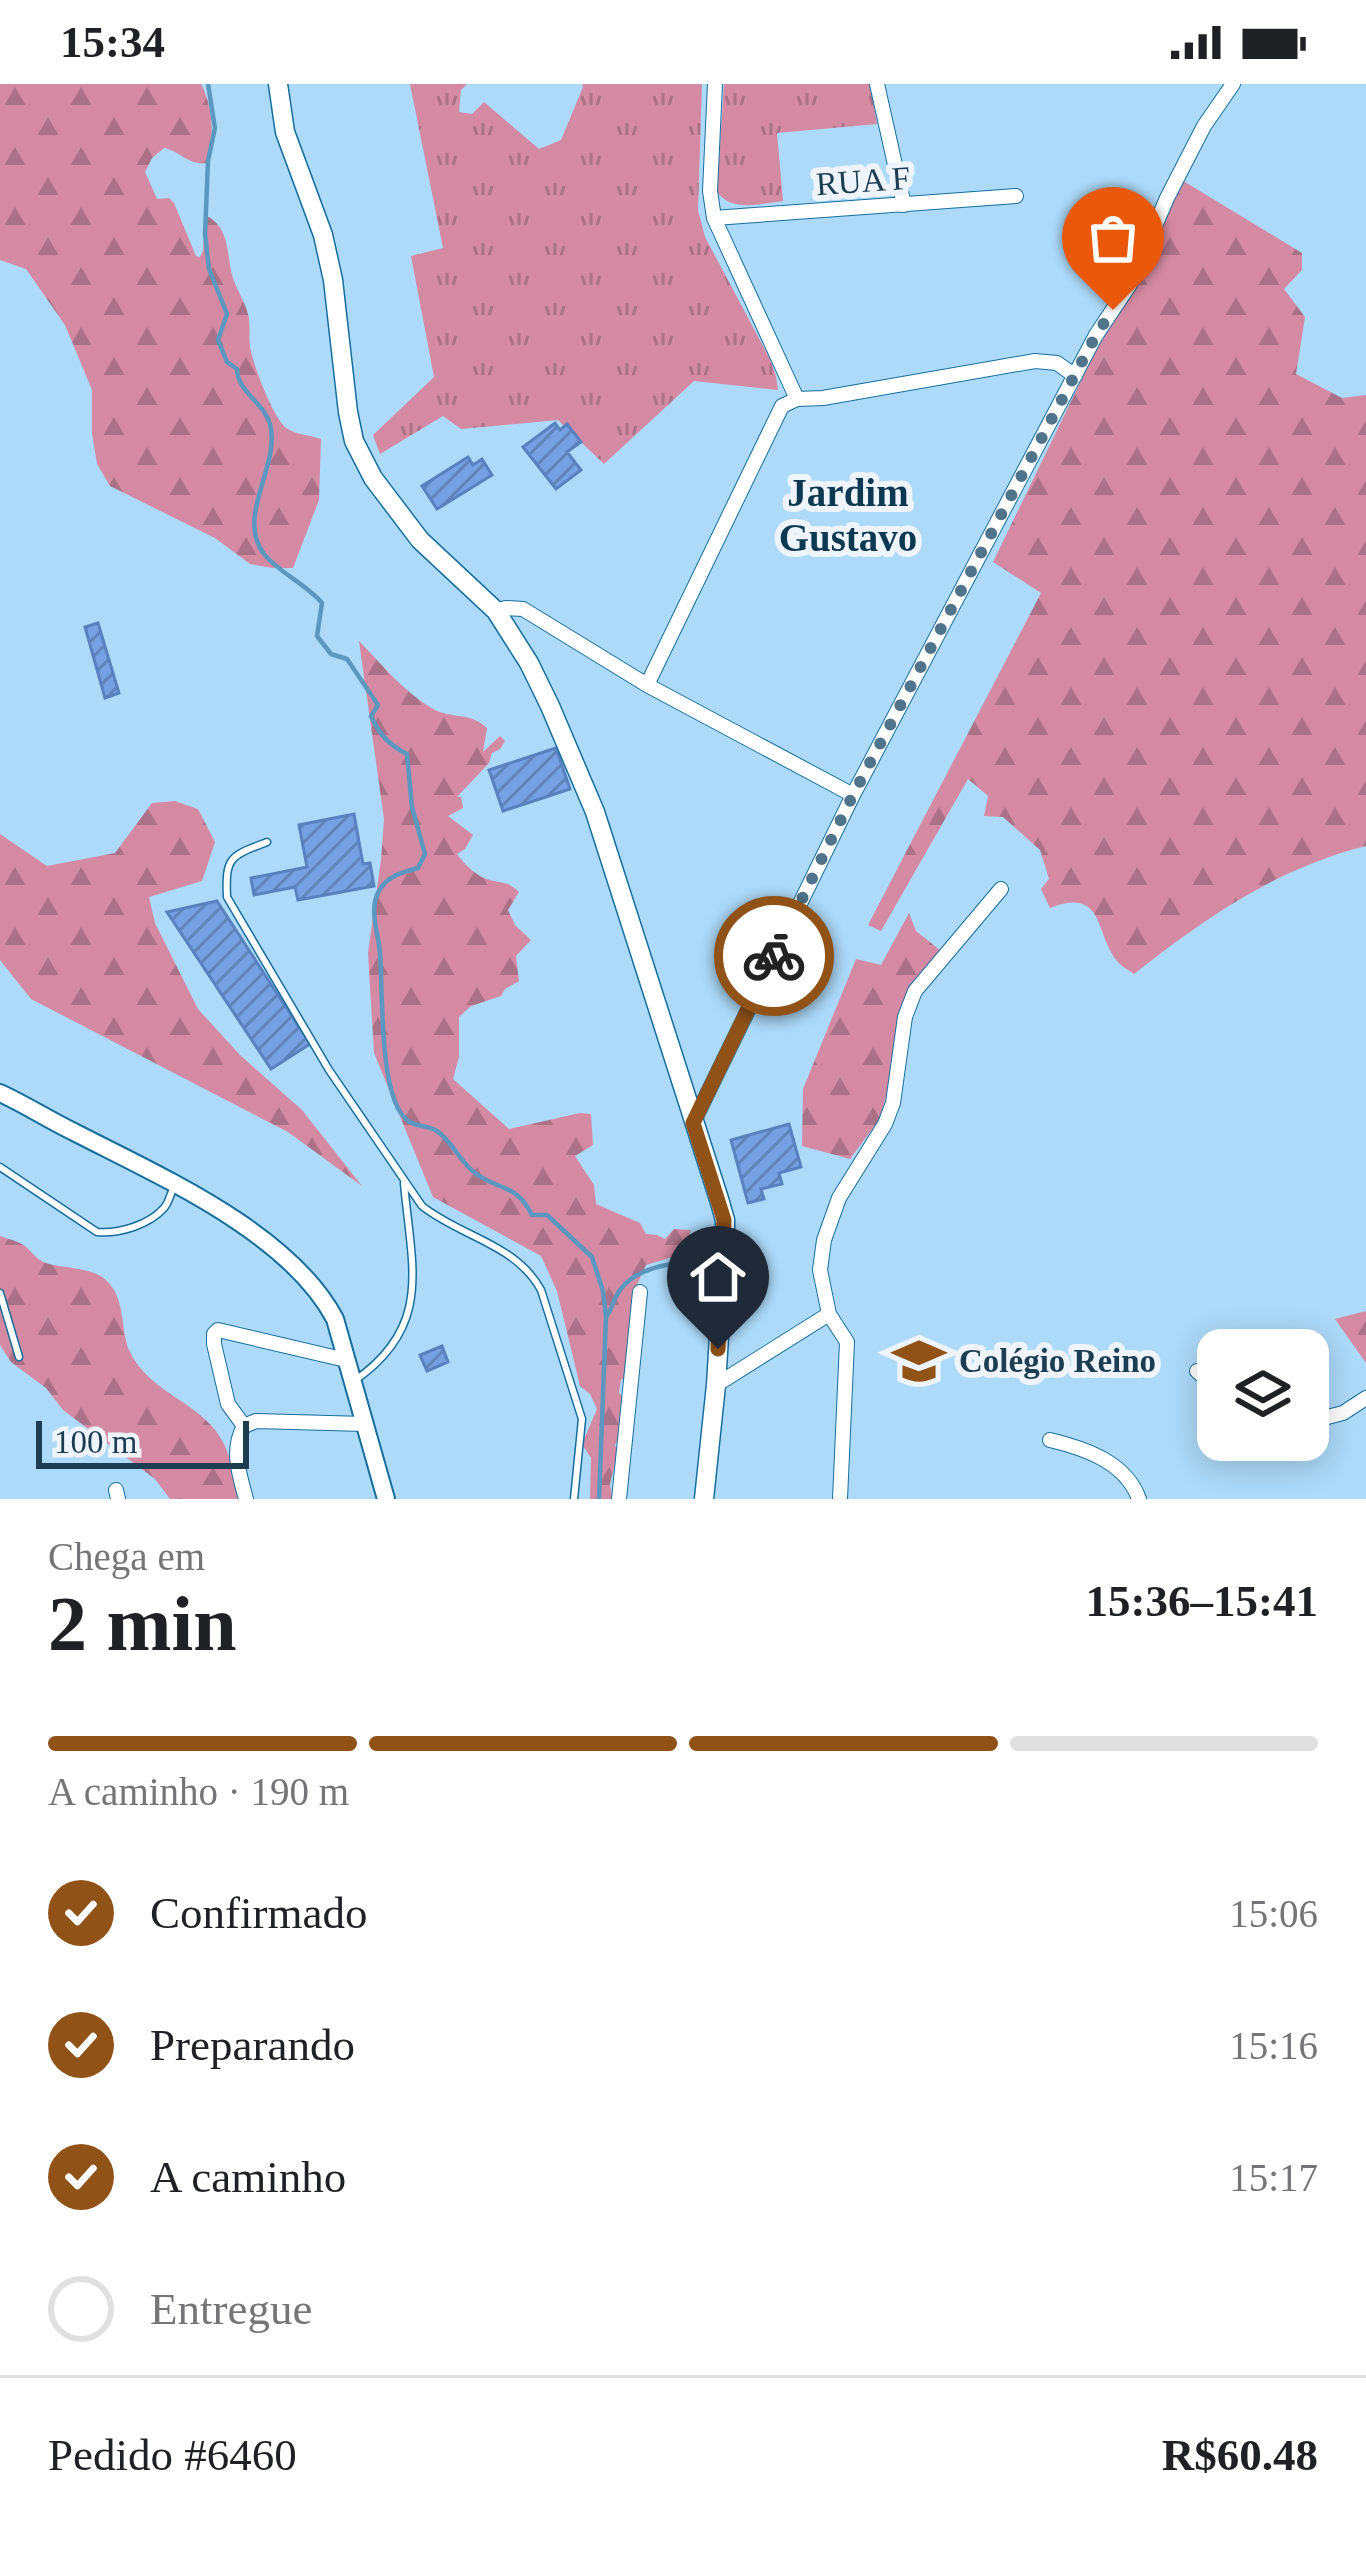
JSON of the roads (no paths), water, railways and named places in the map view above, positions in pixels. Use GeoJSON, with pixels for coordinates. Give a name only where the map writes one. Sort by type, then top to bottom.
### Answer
{"type":"FeatureCollection","features":[{"type":"Feature","properties":{"kind":"main road"},"geometry":{"type":"LineString","coordinates":[[278,84],[290,148],[323,235],[333,280],[348,412],[362,458],[420,539],[496,610],[550,706],[595,812],[724,1220],[716,1385],[704,1499]]}},
{"type":"Feature","properties":{"kind":"street"},"geometry":{"type":"LineString","coordinates":[[715,84],[710,190],[714,218],[797,399]]}},
{"type":"Feature","properties":{"kind":"street"},"geometry":{"type":"LineString","coordinates":[[877,84],[904,205]]}},
{"type":"Feature","properties":{"kind":"street"},"geometry":{"type":"LineString","coordinates":[[693,1123],[853,795],[1096,335],[1130,284],[1204,126],[1233,84]]}},
{"type":"Feature","properties":{"kind":"street","name":"RUA F"},"geometry":{"type":"LineString","coordinates":[[714,218],[1016,196]]}},
{"type":"Feature","properties":{"kind":"street"},"geometry":{"type":"LineString","coordinates":[[647,685],[782,406],[797,399],[1035,361],[1058,363],[1075,376]]}},
{"type":"Feature","properties":{"kind":"street"},"geometry":{"type":"LineString","coordinates":[[496,610],[523,608],[647,685],[853,795]]}},
{"type":"Feature","properties":{"kind":"street"},"geometry":{"type":"LineString","coordinates":[[839,1499],[847,1342],[829,1314],[820,1270],[824,1240],[839,1198],[885,1124],[905,1017],[915,991],[1001,889]]}},
{"type":"Feature","properties":{"kind":"street"},"geometry":{"type":"LineString","coordinates":[[0,1094],[128,1158],[252,1231],[312,1286],[335,1319],[386,1499]]}},
{"type":"Feature","properties":{"kind":"street"},"geometry":{"type":"LineString","coordinates":[[619,1499],[640,1292]]}},
{"type":"Feature","properties":{"kind":"street"},"geometry":{"type":"LineString","coordinates":[[716,1385],[829,1314]]}},
{"type":"Feature","properties":{"kind":"street"},"geometry":{"type":"LineString","coordinates":[[244,1426],[228,1404],[214,1344],[218,1330],[346,1360]]}},
{"type":"Feature","properties":{"kind":"street"},"geometry":{"type":"LineString","coordinates":[[1329,1417],[1366,1398]]}},
{"type":"Feature","properties":{"kind":"street"},"geometry":{"type":"LineString","coordinates":[[246,1499],[235,1455],[244,1426],[256,1421],[365,1424]]}},
{"type":"Feature","properties":{"kind":"street"},"geometry":{"type":"LineString","coordinates":[[1050,1440],[1100,1457],[1135,1487],[1139,1499]]}},
{"type":"Feature","properties":{"kind":"lane"},"geometry":{"type":"LineString","coordinates":[[267,842],[235,855],[226,869],[227,897],[329,1070],[422,1206],[516,1259],[541,1290],[582,1419],[574,1499]]}},
{"type":"Feature","properties":{"kind":"lane"},"geometry":{"type":"LineString","coordinates":[[0,1167],[97,1232],[112,1233],[140,1224],[165,1208],[175,1185]]}},
{"type":"Feature","properties":{"kind":"lane"},"geometry":{"type":"LineString","coordinates":[[351,1383],[383,1360],[412,1302],[403,1179]]}},
{"type":"Feature","properties":{"kind":"lane"},"geometry":{"type":"LineString","coordinates":[[0,1293],[19,1357]]}},
{"type":"Feature","properties":{"kind":"waterway"},"geometry":{"type":"LineString","coordinates":[[208,84],[215,128],[208,161],[205,234],[209,269],[227,314],[218,340],[227,362],[237,369],[241,384],[267,417],[272,440],[256,507],[256,539],[270,560],[322,603],[317,636],[331,654],[347,659],[378,705],[371,716],[377,728],[407,754],[412,807],[425,854],[418,868],[386,882],[374,906],[386,1064],[396,1104],[408,1120],[437,1131],[475,1173],[513,1192],[532,1215],[547,1215],[592,1257],[606,1317]]}},
{"type":"Feature","properties":{"kind":"waterway"},"geometry":{"type":"LineString","coordinates":[[599,1499],[606,1317],[620,1290],[637,1275],[672,1264],[707,1261]]}},
{"type":"Feature","properties":{"kind":"place","name":"Colégio Reino"},"geometry":{"type":"Point","coordinates":[919,1361]}},
{"type":"Feature","properties":{"kind":"district","name":"Jardim Gustavo"},"geometry":{"type":"Point","coordinates":[848,514]}}]}
